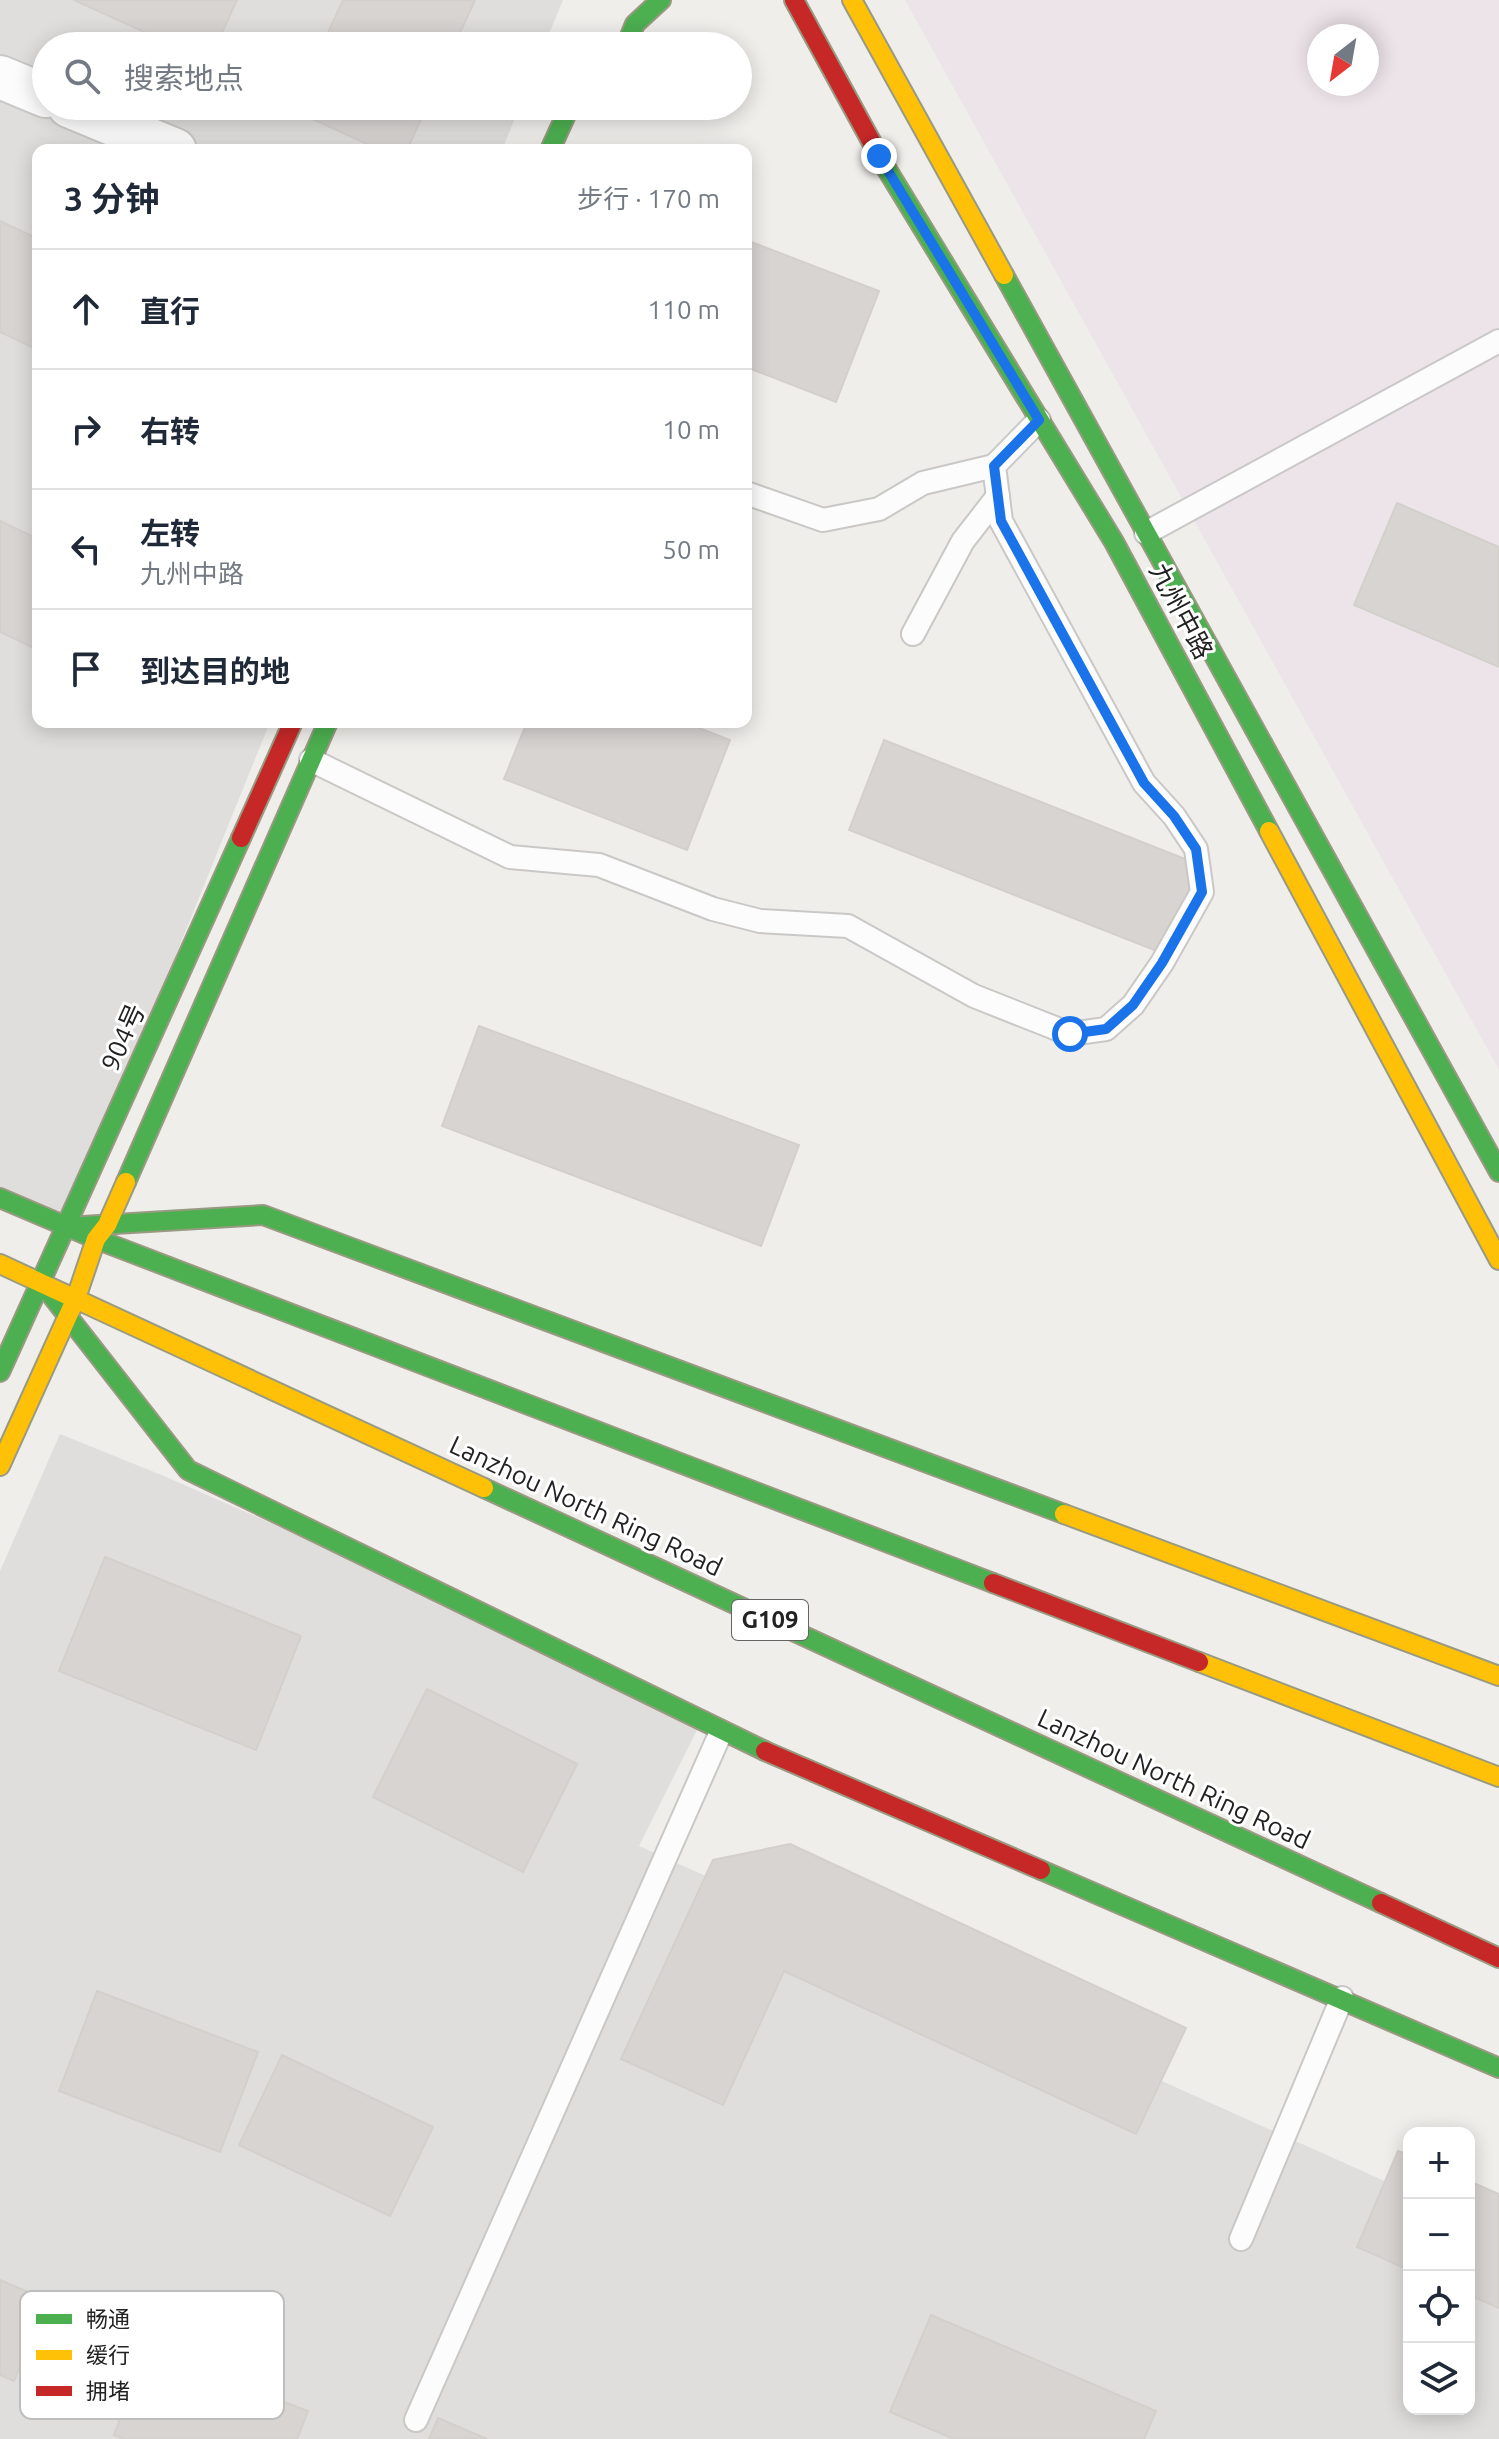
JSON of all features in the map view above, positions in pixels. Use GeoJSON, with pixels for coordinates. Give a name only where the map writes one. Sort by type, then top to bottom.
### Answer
{"type":"FeatureCollection","features":[{"type":"Feature","properties":{"kind":"main road"},"geometry":{"type":"LineString","coordinates":[[632,32],[635,24],[661,0]]}},
{"type":"Feature","properties":{"kind":"main road","name":"九州中路"},"geometry":{"type":"LineString","coordinates":[[794,0],[879,156],[1114,542],[1499,1260]]}},
{"type":"Feature","properties":{"kind":"main road"},"geometry":{"type":"LineString","coordinates":[[852,0],[1499,1172]]}},
{"type":"Feature","properties":{"kind":"main road"},"geometry":{"type":"LineString","coordinates":[[553,144],[564,120]]}},
{"type":"Feature","properties":{"kind":"main road","name":"904号"},"geometry":{"type":"LineString","coordinates":[[0,1372],[290,728]]}},
{"type":"Feature","properties":{"kind":"main road"},"geometry":{"type":"LineString","coordinates":[[0,1466],[325,728]]}},
{"type":"Feature","properties":{"kind":"main road"},"geometry":{"type":"LineString","coordinates":[[0,1198],[66,1227],[102,1232],[1499,1777]]}},
{"type":"Feature","properties":{"kind":"main road"},"geometry":{"type":"LineString","coordinates":[[102,1232],[263,1215],[1499,1676]]}},
{"type":"Feature","properties":{"kind":"main road","name":"Lanzhou North Ring Road"},"geometry":{"type":"LineString","coordinates":[[0,1264],[1499,1958]]}},
{"type":"Feature","properties":{"kind":"main road"},"geometry":{"type":"LineString","coordinates":[[41,1282],[188,1470],[721,1732],[1499,2068]]}},
{"type":"Feature","properties":{"kind":"street"},"geometry":{"type":"LineString","coordinates":[[0,77],[32,90]]}},
{"type":"Feature","properties":{"kind":"street"},"geometry":{"type":"LineString","coordinates":[[103,120],[161,144]]}},
{"type":"Feature","properties":{"kind":"lane"},"geometry":{"type":"LineString","coordinates":[[1146,533],[1499,341]]}},
{"type":"Feature","properties":{"kind":"lane"},"geometry":{"type":"LineString","coordinates":[[752,495],[823,520],[879,509],[923,483],[994,466],[1039,420]]}},
{"type":"Feature","properties":{"kind":"lane"},"geometry":{"type":"LineString","coordinates":[[311,760],[510,857],[599,865],[713,909],[760,921],[848,926],[974,996],[1070,1034],[1106,1029],[1133,1005],[1162,963],[1202,892],[1196,849],[1174,816],[1144,783],[1001,521],[994,466]]}},
{"type":"Feature","properties":{"kind":"lane"},"geometry":{"type":"LineString","coordinates":[[913,634],[963,541],[998,496]]}},
{"type":"Feature","properties":{"kind":"lane"},"geometry":{"type":"LineString","coordinates":[[416,2420],[721,1732]]}},
{"type":"Feature","properties":{"kind":"lane"},"geometry":{"type":"LineString","coordinates":[[1241,2239],[1342,1998]]}},
{"type":"Feature","properties":{"kind":"shaded area"},"geometry":{"type":"Polygon","coordinates":[[[0,0],[563,0],[550,32],[32,32],[32,120],[514,120],[504,144],[32,144],[32,728],[268,728],[66,1227],[0,1198],[0,0]]]}},
{"type":"Feature","properties":{"kind":"shaded area"},"geometry":{"type":"Polygon","coordinates":[[[905,0],[1499,0],[1499,1070],[905,0]]]}},
{"type":"Feature","properties":{"kind":"shaded area"},"geometry":{"type":"Polygon","coordinates":[[[60,1434],[164,1476],[705,1714],[639,1846],[1403,2189],[1403,2415],[1475,2415],[1475,2222],[1499,2232],[1499,2439],[0,2439],[0,1571],[60,1434]]]}},
{"type":"Feature","properties":{"kind":"building"},"geometry":{"type":"Polygon","coordinates":[[[74,0],[237,0],[222,32],[144,32],[74,0]]]}},
{"type":"Feature","properties":{"kind":"building"},"geometry":{"type":"Polygon","coordinates":[[[343,0],[475,0],[460,32],[328,32],[343,0]]]}},
{"type":"Feature","properties":{"kind":"building"},"geometry":{"type":"Polygon","coordinates":[[[315,120],[421,120],[410,144],[367,144],[315,120]]]}},
{"type":"Feature","properties":{"kind":"building"},"geometry":{"type":"Polygon","coordinates":[[[0,221],[32,236],[32,347],[0,332],[0,221]]]}},
{"type":"Feature","properties":{"kind":"building"},"geometry":{"type":"Polygon","coordinates":[[[752,242],[879,291],[836,402],[752,369],[752,242]]]}},
{"type":"Feature","properties":{"kind":"building"},"geometry":{"type":"Polygon","coordinates":[[[1397,503],[1499,547],[1499,667],[1354,605],[1397,503]]]}},
{"type":"Feature","properties":{"kind":"building"},"geometry":{"type":"Polygon","coordinates":[[[0,521],[32,536],[32,647],[0,632],[0,521]]]}},
{"type":"Feature","properties":{"kind":"building"},"geometry":{"type":"Polygon","coordinates":[[[525,728],[699,728],[730,740],[687,850],[504,779],[525,728]]]}},
{"type":"Feature","properties":{"kind":"building"},"geometry":{"type":"Polygon","coordinates":[[[884,740],[1208,868],[1172,957],[849,830],[884,740]]]}},
{"type":"Feature","properties":{"kind":"building"},"geometry":{"type":"Polygon","coordinates":[[[479,1026],[799,1145],[761,1246],[442,1126],[479,1026]]]}},
{"type":"Feature","properties":{"kind":"building"},"geometry":{"type":"Polygon","coordinates":[[[105,1557],[301,1636],[256,1750],[59,1671],[105,1557]]]}},
{"type":"Feature","properties":{"kind":"building"},"geometry":{"type":"Polygon","coordinates":[[[427,1689],[577,1764],[523,1872],[373,1797],[427,1689]]]}},
{"type":"Feature","properties":{"kind":"building"},"geometry":{"type":"Polygon","coordinates":[[[790,1844],[1186,2028],[1136,2134],[784,1971],[723,2105],[621,2059],[713,1860],[790,1844]]]}},
{"type":"Feature","properties":{"kind":"building"},"geometry":{"type":"Polygon","coordinates":[[[97,1991],[258,2052],[220,2152],[59,2091],[97,1991]]]}},
{"type":"Feature","properties":{"kind":"building"},"geometry":{"type":"Polygon","coordinates":[[[282,2055],[433,2127],[390,2216],[239,2145],[282,2055]]]}},
{"type":"Feature","properties":{"kind":"building"},"geometry":{"type":"Polygon","coordinates":[[[1398,2151],[1403,2153],[1403,2267],[1357,2247],[1398,2151]]]}},
{"type":"Feature","properties":{"kind":"building"},"geometry":{"type":"Polygon","coordinates":[[[1475,2184],[1499,2194],[1499,2308],[1475,2298],[1475,2184]]]}},
{"type":"Feature","properties":{"kind":"building"},"geometry":{"type":"Polygon","coordinates":[[[0,2280],[26,2291],[20,2291],[20,2366],[14,2381],[0,2375],[0,2280]]]}},
{"type":"Feature","properties":{"kind":"building"},"geometry":{"type":"Polygon","coordinates":[[[931,2315],[1156,2411],[1144,2439],[954,2439],[890,2412],[931,2315]]]}},
{"type":"Feature","properties":{"kind":"building"},"geometry":{"type":"Polygon","coordinates":[[[284,2402],[308,2411],[297,2439],[124,2439],[114,2435],[120,2419],[284,2419],[284,2402]]]}},
{"type":"Feature","properties":{"kind":"building"},"geometry":{"type":"Polygon","coordinates":[[[438,2418],[487,2439],[429,2439],[438,2418]]]}},
{"type":"Feature","properties":{"kind":"traffic: fast"},"geometry":{"type":"LineString","coordinates":[[632,32],[635,24],[661,0]]}},
{"type":"Feature","properties":{"kind":"traffic: fast"},"geometry":{"type":"LineString","coordinates":[[553,144],[564,120]]}},
{"type":"Feature","properties":{"kind":"traffic: fast"},"geometry":{"type":"LineString","coordinates":[[883,163],[1114,542],[1269,831]]}},
{"type":"Feature","properties":{"kind":"traffic: fast"},"geometry":{"type":"LineString","coordinates":[[1004,275],[1499,1172]]}},
{"type":"Feature","properties":{"kind":"traffic: fast"},"geometry":{"type":"LineString","coordinates":[[126,1182],[325,728]]}},
{"type":"Feature","properties":{"kind":"traffic: fast"},"geometry":{"type":"LineString","coordinates":[[0,1372],[241,838]]}},
{"type":"Feature","properties":{"kind":"traffic: fast"},"geometry":{"type":"LineString","coordinates":[[0,1198],[96,1239],[993,1583]]}},
{"type":"Feature","properties":{"kind":"traffic: fast"},"geometry":{"type":"LineString","coordinates":[[66,1227],[263,1215],[1064,1514]]}},
{"type":"Feature","properties":{"kind":"traffic: fast"},"geometry":{"type":"LineString","coordinates":[[41,1282],[188,1470],[765,1751]]}},
{"type":"Feature","properties":{"kind":"traffic: fast"},"geometry":{"type":"LineString","coordinates":[[484,1488],[1381,1903]]}},
{"type":"Feature","properties":{"kind":"traffic: fast"},"geometry":{"type":"LineString","coordinates":[[1041,1870],[1499,2068]]}},
{"type":"Feature","properties":{"kind":"traffic: slow"},"geometry":{"type":"LineString","coordinates":[[852,0],[1004,275]]}},
{"type":"Feature","properties":{"kind":"traffic: slow"},"geometry":{"type":"LineString","coordinates":[[1269,831],[1499,1260]]}},
{"type":"Feature","properties":{"kind":"traffic: slow"},"geometry":{"type":"LineString","coordinates":[[0,1466],[76,1298],[96,1239],[107,1225],[126,1182]]}},
{"type":"Feature","properties":{"kind":"traffic: slow"},"geometry":{"type":"LineString","coordinates":[[0,1264],[484,1488]]}},
{"type":"Feature","properties":{"kind":"traffic: slow"},"geometry":{"type":"LineString","coordinates":[[1064,1514],[1499,1676]]}},
{"type":"Feature","properties":{"kind":"traffic: slow"},"geometry":{"type":"LineString","coordinates":[[1199,1662],[1499,1777]]}},
{"type":"Feature","properties":{"kind":"traffic: jam"},"geometry":{"type":"LineString","coordinates":[[794,0],[883,163]]}},
{"type":"Feature","properties":{"kind":"traffic: jam"},"geometry":{"type":"LineString","coordinates":[[241,838],[290,728]]}},
{"type":"Feature","properties":{"kind":"traffic: jam"},"geometry":{"type":"LineString","coordinates":[[993,1583],[1199,1662]]}},
{"type":"Feature","properties":{"kind":"traffic: jam"},"geometry":{"type":"LineString","coordinates":[[765,1751],[1041,1870]]}},
{"type":"Feature","properties":{"kind":"traffic: jam"},"geometry":{"type":"LineString","coordinates":[[1381,1903],[1499,1958]]}},
{"type":"Feature","properties":{"kind":"route"},"geometry":{"type":"LineString","coordinates":[[879,156],[1039,420],[994,466],[1001,521],[1144,783],[1174,816],[1196,849],[1202,892],[1162,963],[1133,1005],[1106,1029],[1070,1034]]}}]}
